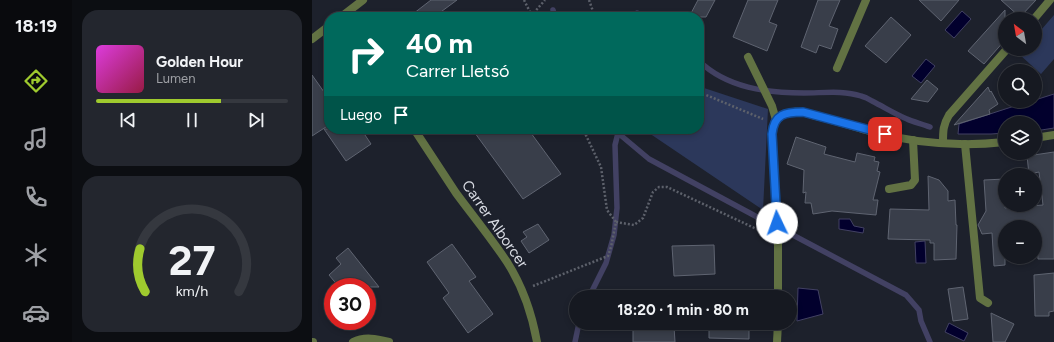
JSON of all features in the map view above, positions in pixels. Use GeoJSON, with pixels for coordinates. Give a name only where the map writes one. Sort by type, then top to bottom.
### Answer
{"type":"FeatureCollection","features":[{"type":"Feature","properties":{"kind":"street"},"geometry":{"type":"LineString","coordinates":[[347,12],[363,0]]}},
{"type":"Feature","properties":{"kind":"street"},"geometry":{"type":"LineString","coordinates":[[837,68],[866,0]]}},
{"type":"Feature","properties":{"kind":"street"},"geometry":{"type":"LineString","coordinates":[[1040,12],[1050,0]]}},
{"type":"Feature","properties":{"kind":"street"},"geometry":{"type":"LineString","coordinates":[[312,39],[324,30]]}},
{"type":"Feature","properties":{"kind":"street"},"geometry":{"type":"LineString","coordinates":[[748,56],[772,106],[776,120]]}},
{"type":"Feature","properties":{"kind":"street"},"geometry":{"type":"LineString","coordinates":[[943,143],[943,129],[949,115],[1001,56]]}},
{"type":"Feature","properties":{"kind":"street"},"geometry":{"type":"LineString","coordinates":[[778,290],[778,237],[772,134],[773,126],[776,120],[781,116],[793,112],[803,112],[870,131],[913,140],[964,144],[998,142]]}},
{"type":"Feature","properties":{"kind":"street","name":"Carrer Alborcer"},"geometry":{"type":"LineString","coordinates":[[417,134],[455,191],[507,263],[522,291],[533,321],[537,342]]}},
{"type":"Feature","properties":{"kind":"street"},"geometry":{"type":"LineString","coordinates":[[1042,137],[1054,136]]}},
{"type":"Feature","properties":{"kind":"street"},"geometry":{"type":"LineString","coordinates":[[889,190],[911,185],[915,180],[913,140]]}},
{"type":"Feature","properties":{"kind":"street"},"geometry":{"type":"LineString","coordinates":[[964,144],[980,298],[988,303]]}},
{"type":"Feature","properties":{"kind":"street"},"geometry":{"type":"LineString","coordinates":[[777,342],[778,330]]}},
{"type":"Feature","properties":{"kind":"street"},"geometry":{"type":"LineString","coordinates":[[353,342],[368,338],[389,342]]}},
{"type":"Feature","properties":{"kind":"path"},"geometry":{"type":"LineString","coordinates":[[524,0],[530,12]]}},
{"type":"Feature","properties":{"kind":"path"},"geometry":{"type":"LineString","coordinates":[[535,12],[545,0]]}},
{"type":"Feature","properties":{"kind":"path"},"geometry":{"type":"LineString","coordinates":[[589,0],[593,12]]}},
{"type":"Feature","properties":{"kind":"path"},"geometry":{"type":"LineString","coordinates":[[704,94],[764,120],[776,120]]}},
{"type":"Feature","properties":{"kind":"path"},"geometry":{"type":"LineString","coordinates":[[586,134],[601,167],[606,210],[616,222],[634,225],[643,218],[653,192],[659,187],[668,187],[762,233],[778,237]]}},
{"type":"Feature","properties":{"kind":"path"},"geometry":{"type":"LineString","coordinates":[[522,291],[608,256],[616,222]]}},
{"type":"Feature","properties":{"kind":"shaded area"},"geometry":{"type":"Polygon","coordinates":[[[962,11],[971,19],[954,38],[945,30],[962,11]]]}},
{"type":"Feature","properties":{"kind":"shaded area"},"geometry":{"type":"Polygon","coordinates":[[[1054,15],[1054,59],[1042,73],[1042,64],[1030,64],[1021,56],[1042,56],[1042,29],[1054,15]]]}},
{"type":"Feature","properties":{"kind":"shaded area"},"geometry":{"type":"Polygon","coordinates":[[[926,59],[935,66],[921,83],[912,76],[926,59]]]}},
{"type":"Feature","properties":{"kind":"shaded area"},"geometry":{"type":"Polygon","coordinates":[[[704,88],[768,109],[763,210],[650,134],[704,134],[704,88]]]}},
{"type":"Feature","properties":{"kind":"shaded area"},"geometry":{"type":"Polygon","coordinates":[[[1054,94],[1054,128],[1042,130],[1042,116],[998,116],[998,134],[958,134],[959,124],[1008,108],[1042,108],[1042,98],[1054,94]]]}},
{"type":"Feature","properties":{"kind":"shaded area"},"geometry":{"type":"Polygon","coordinates":[[[839,219],[850,219],[854,226],[864,228],[863,233],[839,229],[839,219]]]}},
{"type":"Feature","properties":{"kind":"shaded area"},"geometry":{"type":"Polygon","coordinates":[[[925,241],[926,263],[916,263],[915,242],[925,241]]]}},
{"type":"Feature","properties":{"kind":"shaded area"},"geometry":{"type":"Polygon","coordinates":[[[798,288],[818,290],[823,314],[797,321],[798,288]]]}},
{"type":"Feature","properties":{"kind":"shaded area"},"geometry":{"type":"Polygon","coordinates":[[[949,323],[968,333],[964,341],[945,332],[949,323]]]}},
{"type":"Feature","properties":{"kind":"building"},"geometry":{"type":"Polygon","coordinates":[[[431,0],[457,0],[441,12],[415,12],[431,0]]]}},
{"type":"Feature","properties":{"kind":"building"},"geometry":{"type":"Polygon","coordinates":[[[698,0],[715,0],[706,17],[704,17],[704,12],[692,12],[698,0]]]}},
{"type":"Feature","properties":{"kind":"building"},"geometry":{"type":"Polygon","coordinates":[[[748,0],[778,0],[769,22],[777,25],[767,51],[733,37],[748,0]]]}},
{"type":"Feature","properties":{"kind":"building"},"geometry":{"type":"Polygon","coordinates":[[[818,0],[840,0],[829,26],[838,29],[831,49],[819,45],[816,53],[801,47],[818,0]]]}},
{"type":"Feature","properties":{"kind":"building"},"geometry":{"type":"Polygon","coordinates":[[[919,0],[959,0],[941,21],[919,0]]]}},
{"type":"Feature","properties":{"kind":"building"},"geometry":{"type":"Polygon","coordinates":[[[1001,0],[1036,0],[1025,12],[1014,12],[1001,0]]]}},
{"type":"Feature","properties":{"kind":"building"},"geometry":{"type":"Polygon","coordinates":[[[891,17],[911,35],[886,63],[865,46],[891,17]]]}},
{"type":"Feature","properties":{"kind":"building"},"geometry":{"type":"Polygon","coordinates":[[[998,18],[998,48],[984,64],[968,51],[998,18]]]}},
{"type":"Feature","properties":{"kind":"building"},"geometry":{"type":"Polygon","coordinates":[[[312,75],[324,92],[324,128],[312,136],[312,75]]]}},
{"type":"Feature","properties":{"kind":"building"},"geometry":{"type":"Polygon","coordinates":[[[927,80],[938,89],[928,102],[911,99],[927,80]]]}},
{"type":"Feature","properties":{"kind":"building"},"geometry":{"type":"Polygon","coordinates":[[[988,87],[998,104],[989,110],[990,114],[954,125],[988,87]]]}},
{"type":"Feature","properties":{"kind":"building"},"geometry":{"type":"Polygon","coordinates":[[[327,134],[364,134],[371,144],[346,161],[327,134]]]}},
{"type":"Feature","properties":{"kind":"building"},"geometry":{"type":"Polygon","coordinates":[[[476,134],[532,134],[561,174],[523,199],[476,134]]]}},
{"type":"Feature","properties":{"kind":"building"},"geometry":{"type":"Polygon","coordinates":[[[796,137],[826,147],[824,154],[855,162],[857,153],[875,157],[874,161],[879,162],[877,171],[880,172],[873,200],[878,200],[876,215],[832,211],[813,214],[811,203],[805,203],[806,192],[803,193],[804,170],[787,164],[796,137]]]}},
{"type":"Feature","properties":{"kind":"building"},"geometry":{"type":"Polygon","coordinates":[[[1054,152],[1054,259],[1042,259],[1042,220],[998,220],[998,264],[1005,265],[994,266],[992,233],[982,234],[978,225],[986,211],[984,180],[998,179],[998,212],[1042,212],[1042,168],[1028,168],[1027,160],[1042,160],[1042,154],[1054,152]]]}},
{"type":"Feature","properties":{"kind":"building"},"geometry":{"type":"Polygon","coordinates":[[[928,176],[939,180],[948,191],[948,201],[955,200],[957,225],[956,259],[934,260],[934,243],[930,243],[930,240],[888,239],[890,209],[929,210],[928,176]]]}},
{"type":"Feature","properties":{"kind":"building"},"geometry":{"type":"Polygon","coordinates":[[[538,224],[549,240],[529,253],[521,241],[527,237],[523,232],[538,224]]]}},
{"type":"Feature","properties":{"kind":"building"},"geometry":{"type":"Polygon","coordinates":[[[452,244],[476,277],[469,281],[493,314],[468,333],[443,298],[449,293],[427,262],[452,244]]]}},
{"type":"Feature","properties":{"kind":"building"},"geometry":{"type":"Polygon","coordinates":[[[714,245],[715,274],[674,276],[672,246],[714,245]]]}},
{"type":"Feature","properties":{"kind":"building"},"geometry":{"type":"Polygon","coordinates":[[[348,248],[372,278],[332,278],[329,275],[341,264],[336,258],[348,248]]]}},
{"type":"Feature","properties":{"kind":"building"},"geometry":{"type":"Polygon","coordinates":[[[1054,273],[1054,311],[1049,312],[1049,316],[1035,316],[1034,275],[1054,273]]]}},
{"type":"Feature","properties":{"kind":"building"},"geometry":{"type":"Polygon","coordinates":[[[963,287],[968,319],[953,321],[948,289],[963,287]]]}},
{"type":"Feature","properties":{"kind":"building"},"geometry":{"type":"Polygon","coordinates":[[[991,313],[1014,324],[1005,342],[993,342],[991,313]]]}},
{"type":"Feature","properties":{"kind":"building"},"geometry":{"type":"Polygon","coordinates":[[[633,330],[674,330],[675,342],[633,342],[633,330]]]}},
{"type":"Feature","properties":{"kind":"building"},"geometry":{"type":"Polygon","coordinates":[[[709,330],[749,330],[749,339],[709,338],[709,330]]]}},
{"type":"Feature","properties":{"kind":"waterway"},"geometry":{"type":"LineString","coordinates":[[704,65],[722,77],[735,83],[762,90],[790,93],[833,92],[862,96],[909,120],[930,127]]}},
{"type":"Feature","properties":{"kind":"waterway"},"geometry":{"type":"LineString","coordinates":[[592,290],[606,263],[614,235],[617,208],[615,145],[618,134]]}},
{"type":"Feature","properties":{"kind":"waterway"},"geometry":{"type":"LineString","coordinates":[[619,134],[649,159],[759,218]]}},
{"type":"Feature","properties":{"kind":"waterway"},"geometry":{"type":"LineString","coordinates":[[789,233],[906,295],[919,310],[921,321],[930,342]]}},
{"type":"Feature","properties":{"kind":"waterway"},"geometry":{"type":"LineString","coordinates":[[575,342],[578,330]]}},
{"type":"Feature","properties":{"kind":"route"},"geometry":{"type":"LineString","coordinates":[[777,223],[772,134],[773,126],[776,120],[786,114],[803,112],[885,134]]}}]}
